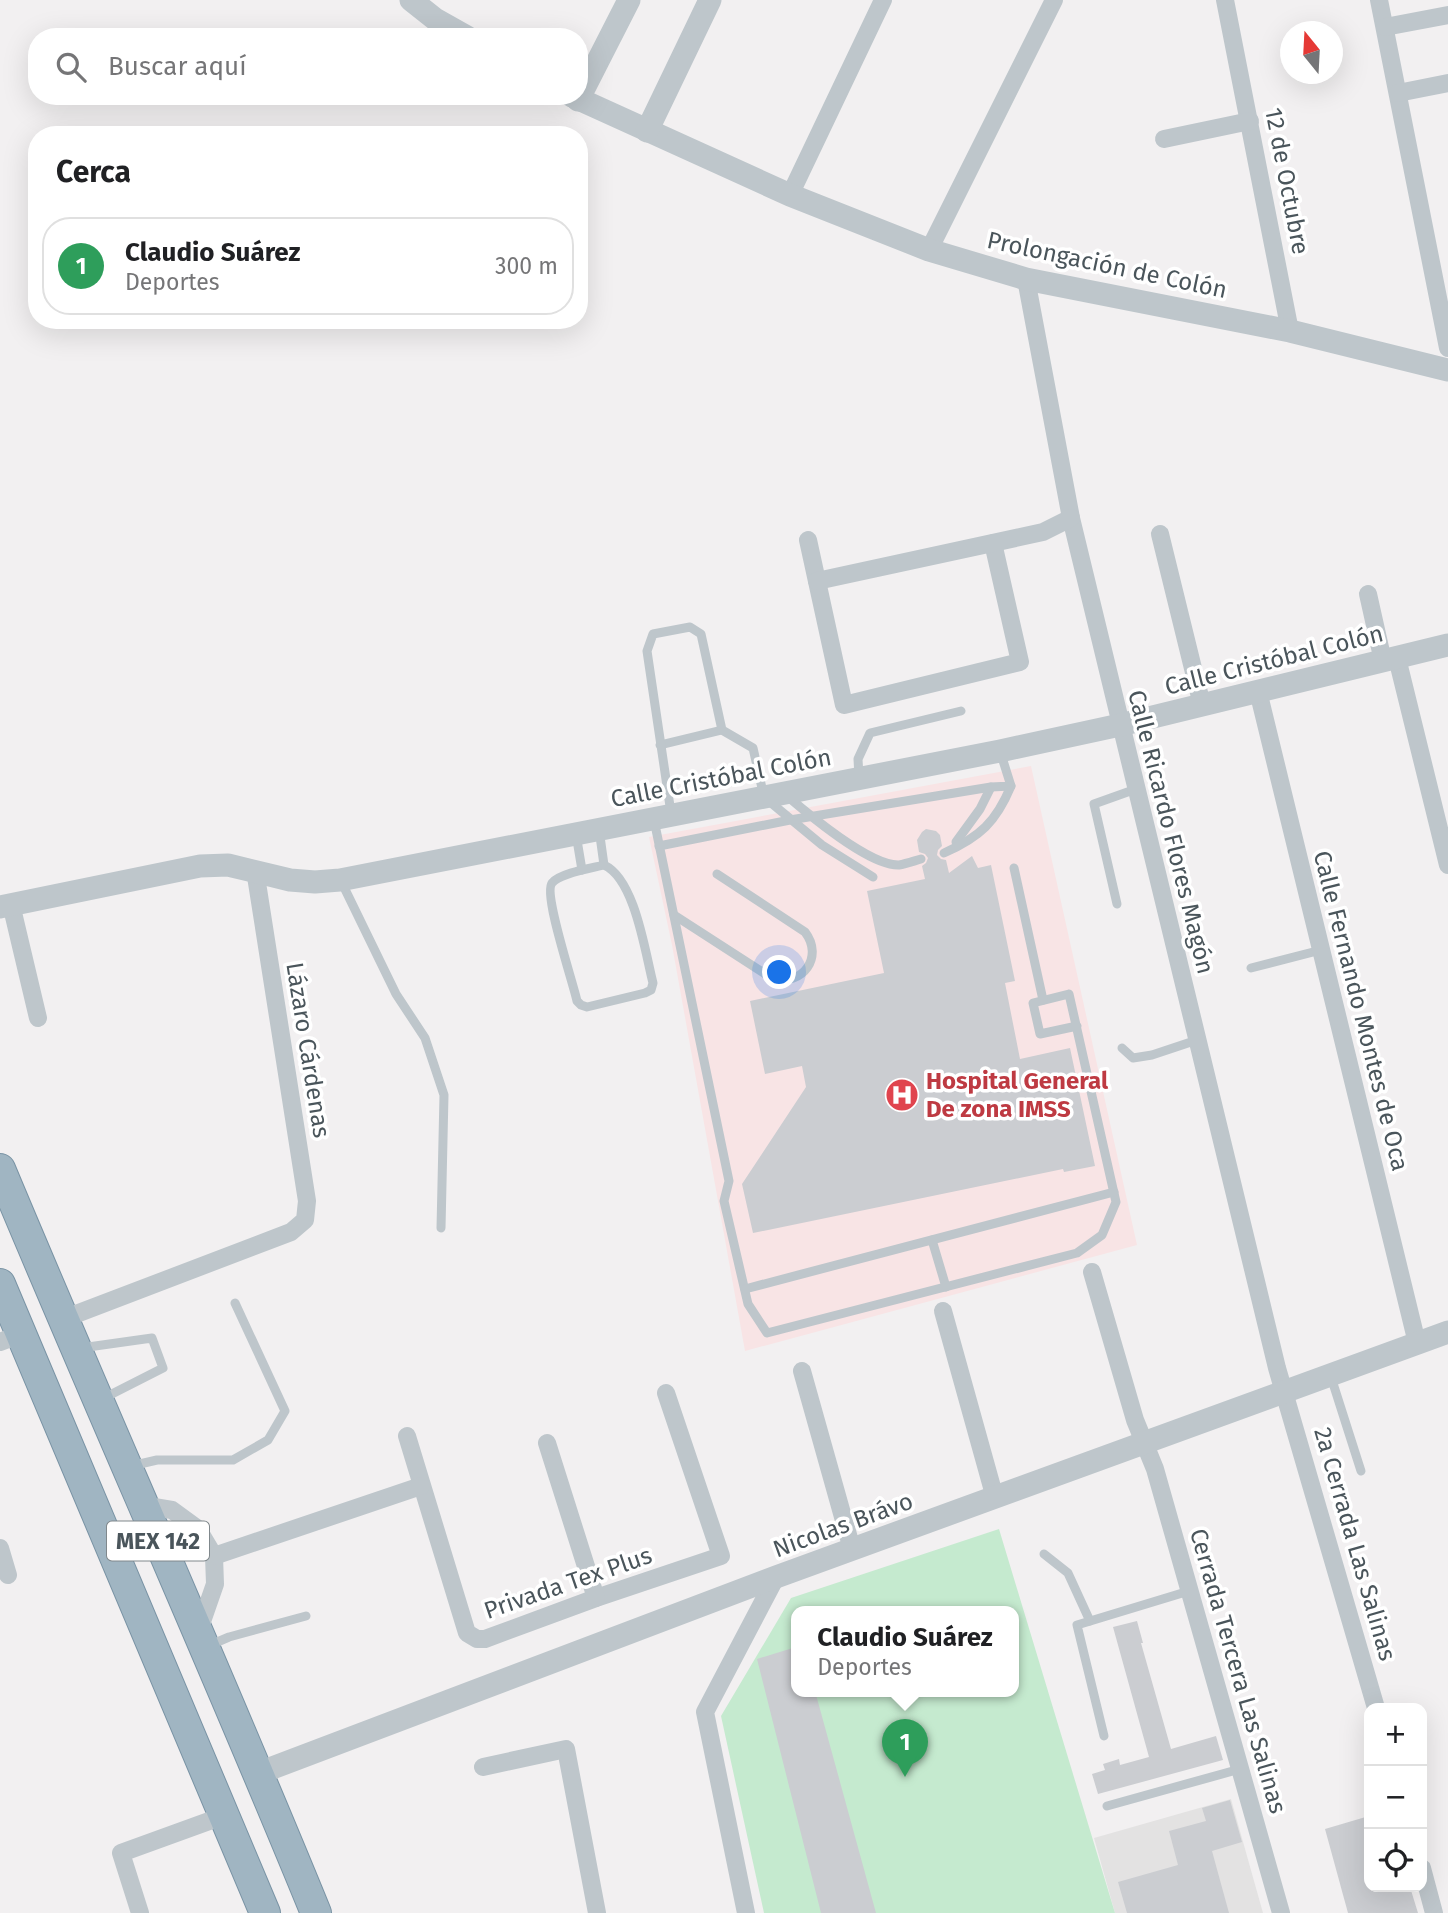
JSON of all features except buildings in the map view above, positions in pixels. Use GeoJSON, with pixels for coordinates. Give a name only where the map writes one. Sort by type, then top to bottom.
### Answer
{"type":"FeatureCollection","features":[{"type":"Feature","properties":{"kind":"highway","name":"MEX 142"},"geometry":{"type":"LineString","coordinates":[[0,1169],[125,1467],[203,1638],[316,1913]]}},
{"type":"Feature","properties":{"kind":"highway","name":"MEX 142"},"geometry":{"type":"LineString","coordinates":[[0,1284],[11,1338],[265,1913]]}},
{"type":"Feature","properties":{"kind":"street"},"geometry":{"type":"LineString","coordinates":[[411,0],[451,28]]}},
{"type":"Feature","properties":{"kind":"street"},"geometry":{"type":"LineString","coordinates":[[588,74],[629,0]]}},
{"type":"Feature","properties":{"kind":"street"},"geometry":{"type":"LineString","coordinates":[[647,131],[710,0]]}},
{"type":"Feature","properties":{"kind":"street"},"geometry":{"type":"LineString","coordinates":[[790,195],[883,0]]}},
{"type":"Feature","properties":{"kind":"street"},"geometry":{"type":"LineString","coordinates":[[929,250],[1054,0]]}},
{"type":"Feature","properties":{"kind":"street","name":"12 de Octubre"},"geometry":{"type":"LineString","coordinates":[[1225,0],[1290,331]]}},
{"type":"Feature","properties":{"kind":"street"},"geometry":{"type":"LineString","coordinates":[[1379,0],[1448,348]]}},
{"type":"Feature","properties":{"kind":"street"},"geometry":{"type":"LineString","coordinates":[[1385,27],[1448,15]]}},
{"type":"Feature","properties":{"kind":"street"},"geometry":{"type":"LineString","coordinates":[[1398,93],[1448,83]]}},
{"type":"Feature","properties":{"kind":"street","name":"Prolongación de Colón"},"geometry":{"type":"LineString","coordinates":[[588,104],[790,195],[929,250],[1026,279],[1290,331],[1448,370]]}},
{"type":"Feature","properties":{"kind":"street"},"geometry":{"type":"LineString","coordinates":[[1164,139],[1250,121]]}},
{"type":"Feature","properties":{"kind":"street","name":"Calle Ricardo Flores Magón"},"geometry":{"type":"LineString","coordinates":[[1026,279],[1071,518],[1274,1355],[1286,1392]]}},
{"type":"Feature","properties":{"kind":"street"},"geometry":{"type":"LineString","coordinates":[[817,581],[1043,532],[1071,518]]}},
{"type":"Feature","properties":{"kind":"street"},"geometry":{"type":"LineString","coordinates":[[1160,534],[1202,705]]}},
{"type":"Feature","properties":{"kind":"street"},"geometry":{"type":"LineString","coordinates":[[808,540],[844,705],[1020,662],[993,543]]}},
{"type":"Feature","properties":{"kind":"street"},"geometry":{"type":"LineString","coordinates":[[1368,594],[1390,659],[1448,865]]}},
{"type":"Feature","properties":{"kind":"street","name":"Calle Cristóbal Colón"},"geometry":{"type":"LineString","coordinates":[[6,905],[200,866],[228,865],[290,880],[340,880],[1000,751],[1120,725],[1448,645]]}},
{"type":"Feature","properties":{"kind":"street","name":"Calle Fernando Montes de Oca"},"geometry":{"type":"LineString","coordinates":[[1258,691],[1417,1343]]}},
{"type":"Feature","properties":{"kind":"street","name":"Lázaro Cárdenas"},"geometry":{"type":"LineString","coordinates":[[63,1319],[291,1232],[305,1220],[307,1201],[255,870]]}},
{"type":"Feature","properties":{"kind":"street"},"geometry":{"type":"LineString","coordinates":[[6,905],[38,1017]]}},
{"type":"Feature","properties":{"kind":"street","name":"Cerrada Tercera Las Salinas"},"geometry":{"type":"LineString","coordinates":[[1092,1272],[1135,1420],[1155,1469],[1281,1913]]}},
{"type":"Feature","properties":{"kind":"street"},"geometry":{"type":"LineString","coordinates":[[943,1311],[995,1498]]}},
{"type":"Feature","properties":{"kind":"street","name":"Nicolas Brávo"},"geometry":{"type":"LineString","coordinates":[[259,1773],[776,1577],[1448,1332]]}},
{"type":"Feature","properties":{"kind":"street"},"geometry":{"type":"LineString","coordinates":[[802,1371],[852,1549]]}},
{"type":"Feature","properties":{"kind":"street","name":"2a Cerrada Las Salinas"},"geometry":{"type":"LineString","coordinates":[[1286,1392],[1375,1703]]}},
{"type":"Feature","properties":{"kind":"street","name":"Privada Tex Plus"},"geometry":{"type":"LineString","coordinates":[[421,1486],[470,1636],[485,1639],[721,1556],[666,1393]]}},
{"type":"Feature","properties":{"kind":"street"},"geometry":{"type":"LineString","coordinates":[[214,1556],[421,1486],[407,1436]]}},
{"type":"Feature","properties":{"kind":"street"},"geometry":{"type":"LineString","coordinates":[[547,1443],[597,1598]]}},
{"type":"Feature","properties":{"kind":"street"},"geometry":{"type":"LineString","coordinates":[[142,1505],[172,1510],[198,1529],[214,1556],[215,1584],[203,1638]]}},
{"type":"Feature","properties":{"kind":"street"},"geometry":{"type":"LineString","coordinates":[[0,1548],[8,1575]]}},
{"type":"Feature","properties":{"kind":"street"},"geometry":{"type":"LineString","coordinates":[[746,1913],[705,1712],[776,1577]]}},
{"type":"Feature","properties":{"kind":"street"},"geometry":{"type":"LineString","coordinates":[[483,1767],[566,1749],[597,1913]]}},
{"type":"Feature","properties":{"kind":"street"},"geometry":{"type":"LineString","coordinates":[[139,1913],[121,1853],[223,1816]]}},
{"type":"Feature","properties":{"kind":"street"},"geometry":{"type":"LineString","coordinates":[[1427,1887],[1434,1913]]}},
{"type":"Feature","properties":{"kind":"lane"},"geometry":{"type":"LineString","coordinates":[[722,730],[701,634],[690,627],[653,634],[647,650],[660,745],[663,816],[659,846],[729,1181],[724,1201],[748,1304],[767,1333],[1077,1253],[1102,1235],[1116,1202],[1077,1026],[1069,994],[1033,1003],[1040,1034],[1077,1026]]}},
{"type":"Feature","properties":{"kind":"lane"},"geometry":{"type":"LineString","coordinates":[[859,778],[858,759],[870,733],[961,711]]}},
{"type":"Feature","properties":{"kind":"lane"},"geometry":{"type":"LineString","coordinates":[[660,745],[722,730],[753,748],[774,795],[790,820],[822,845],[873,877]]}},
{"type":"Feature","properties":{"kind":"lane"},"geometry":{"type":"LineString","coordinates":[[944,853],[964,844],[986,829],[1002,808],[1011,786],[1000,751]]}},
{"type":"Feature","properties":{"kind":"lane"},"geometry":{"type":"LineString","coordinates":[[659,846],[790,820],[1011,786]]}},
{"type":"Feature","properties":{"kind":"lane"},"geometry":{"type":"LineString","coordinates":[[956,842],[980,809],[991,787]]}},
{"type":"Feature","properties":{"kind":"lane"},"geometry":{"type":"LineString","coordinates":[[1117,904],[1094,804],[1136,789]]}},
{"type":"Feature","properties":{"kind":"lane"},"geometry":{"type":"LineString","coordinates":[[774,795],[862,852],[897,865],[921,859]]}},
{"type":"Feature","properties":{"kind":"lane"},"geometry":{"type":"LineString","coordinates":[[599,828],[604,865]]}},
{"type":"Feature","properties":{"kind":"lane"},"geometry":{"type":"LineString","coordinates":[[575,832],[582,870]]}},
{"type":"Feature","properties":{"kind":"lane"},"geometry":{"type":"LineString","coordinates":[[604,865],[614,870],[631,900],[653,983],[651,990],[645,993],[587,1007],[577,1001],[548,891],[551,883],[558,879],[604,865]]}},
{"type":"Feature","properties":{"kind":"lane"},"geometry":{"type":"LineString","coordinates":[[1014,868],[1043,1000]]}},
{"type":"Feature","properties":{"kind":"lane"},"geometry":{"type":"LineString","coordinates":[[674,915],[773,979],[788,981],[802,975],[812,962],[813,954],[810,939],[805,932],[717,874]]}},
{"type":"Feature","properties":{"kind":"lane"},"geometry":{"type":"LineString","coordinates":[[340,880],[396,994],[425,1038],[444,1095],[441,1228]]}},
{"type":"Feature","properties":{"kind":"lane"},"geometry":{"type":"LineString","coordinates":[[1251,968],[1321,950]]}},
{"type":"Feature","properties":{"kind":"lane"},"geometry":{"type":"LineString","coordinates":[[1122,1048],[1133,1058],[1152,1055],[1197,1040]]}},
{"type":"Feature","properties":{"kind":"lane"},"geometry":{"type":"LineString","coordinates":[[745,1289],[1114,1192]]}},
{"type":"Feature","properties":{"kind":"lane"},"geometry":{"type":"LineString","coordinates":[[932,1240],[946,1287]]}},
{"type":"Feature","properties":{"kind":"lane"},"geometry":{"type":"LineString","coordinates":[[125,1467],[157,1460],[233,1460],[268,1440],[285,1411],[235,1303]]}},
{"type":"Feature","properties":{"kind":"lane"},"geometry":{"type":"LineString","coordinates":[[76,1349],[152,1338],[163,1368],[98,1401]]}},
{"type":"Feature","properties":{"kind":"lane"},"geometry":{"type":"LineString","coordinates":[[1330,1376],[1361,1471]]}},
{"type":"Feature","properties":{"kind":"lane"},"geometry":{"type":"LineString","coordinates":[[1044,1554],[1068,1573],[1090,1621]]}},
{"type":"Feature","properties":{"kind":"lane"},"geometry":{"type":"LineString","coordinates":[[1104,1736],[1077,1625],[1189,1591]]}},
{"type":"Feature","properties":{"kind":"lane"},"geometry":{"type":"LineString","coordinates":[[203,1638],[229,1637],[306,1616]]}},
{"type":"Feature","properties":{"kind":"lane"},"geometry":{"type":"LineString","coordinates":[[1107,1806],[1240,1769]]}},
{"type":"Feature","properties":{"kind":"shaded area","name":"Hospital General De zona IMSS"},"geometry":{"type":"Polygon","coordinates":[[[1031,766],[1137,1245],[745,1351],[672,945],[649,837],[1031,766]]]}},
{"type":"Feature","properties":{"kind":"shaded area"},"geometry":{"type":"Polygon","coordinates":[[[1231,1799],[1263,1913],[1115,1913],[1094,1838],[1231,1799]]]}},
{"type":"Feature","properties":{"kind":"green space"},"geometry":{"type":"Polygon","coordinates":[[[999,1529],[1115,1913],[764,1913],[721,1716],[791,1598],[999,1529]]]}},
{"type":"Feature","properties":{"kind":"place","name":"Hospital General De zona IMSS"},"geometry":{"type":"Point","coordinates":[902,1095]}},
{"type":"Feature","properties":{"kind":"place","name":"Claudio Suárez"},"geometry":{"type":"Point","coordinates":[905,1777]}}]}
